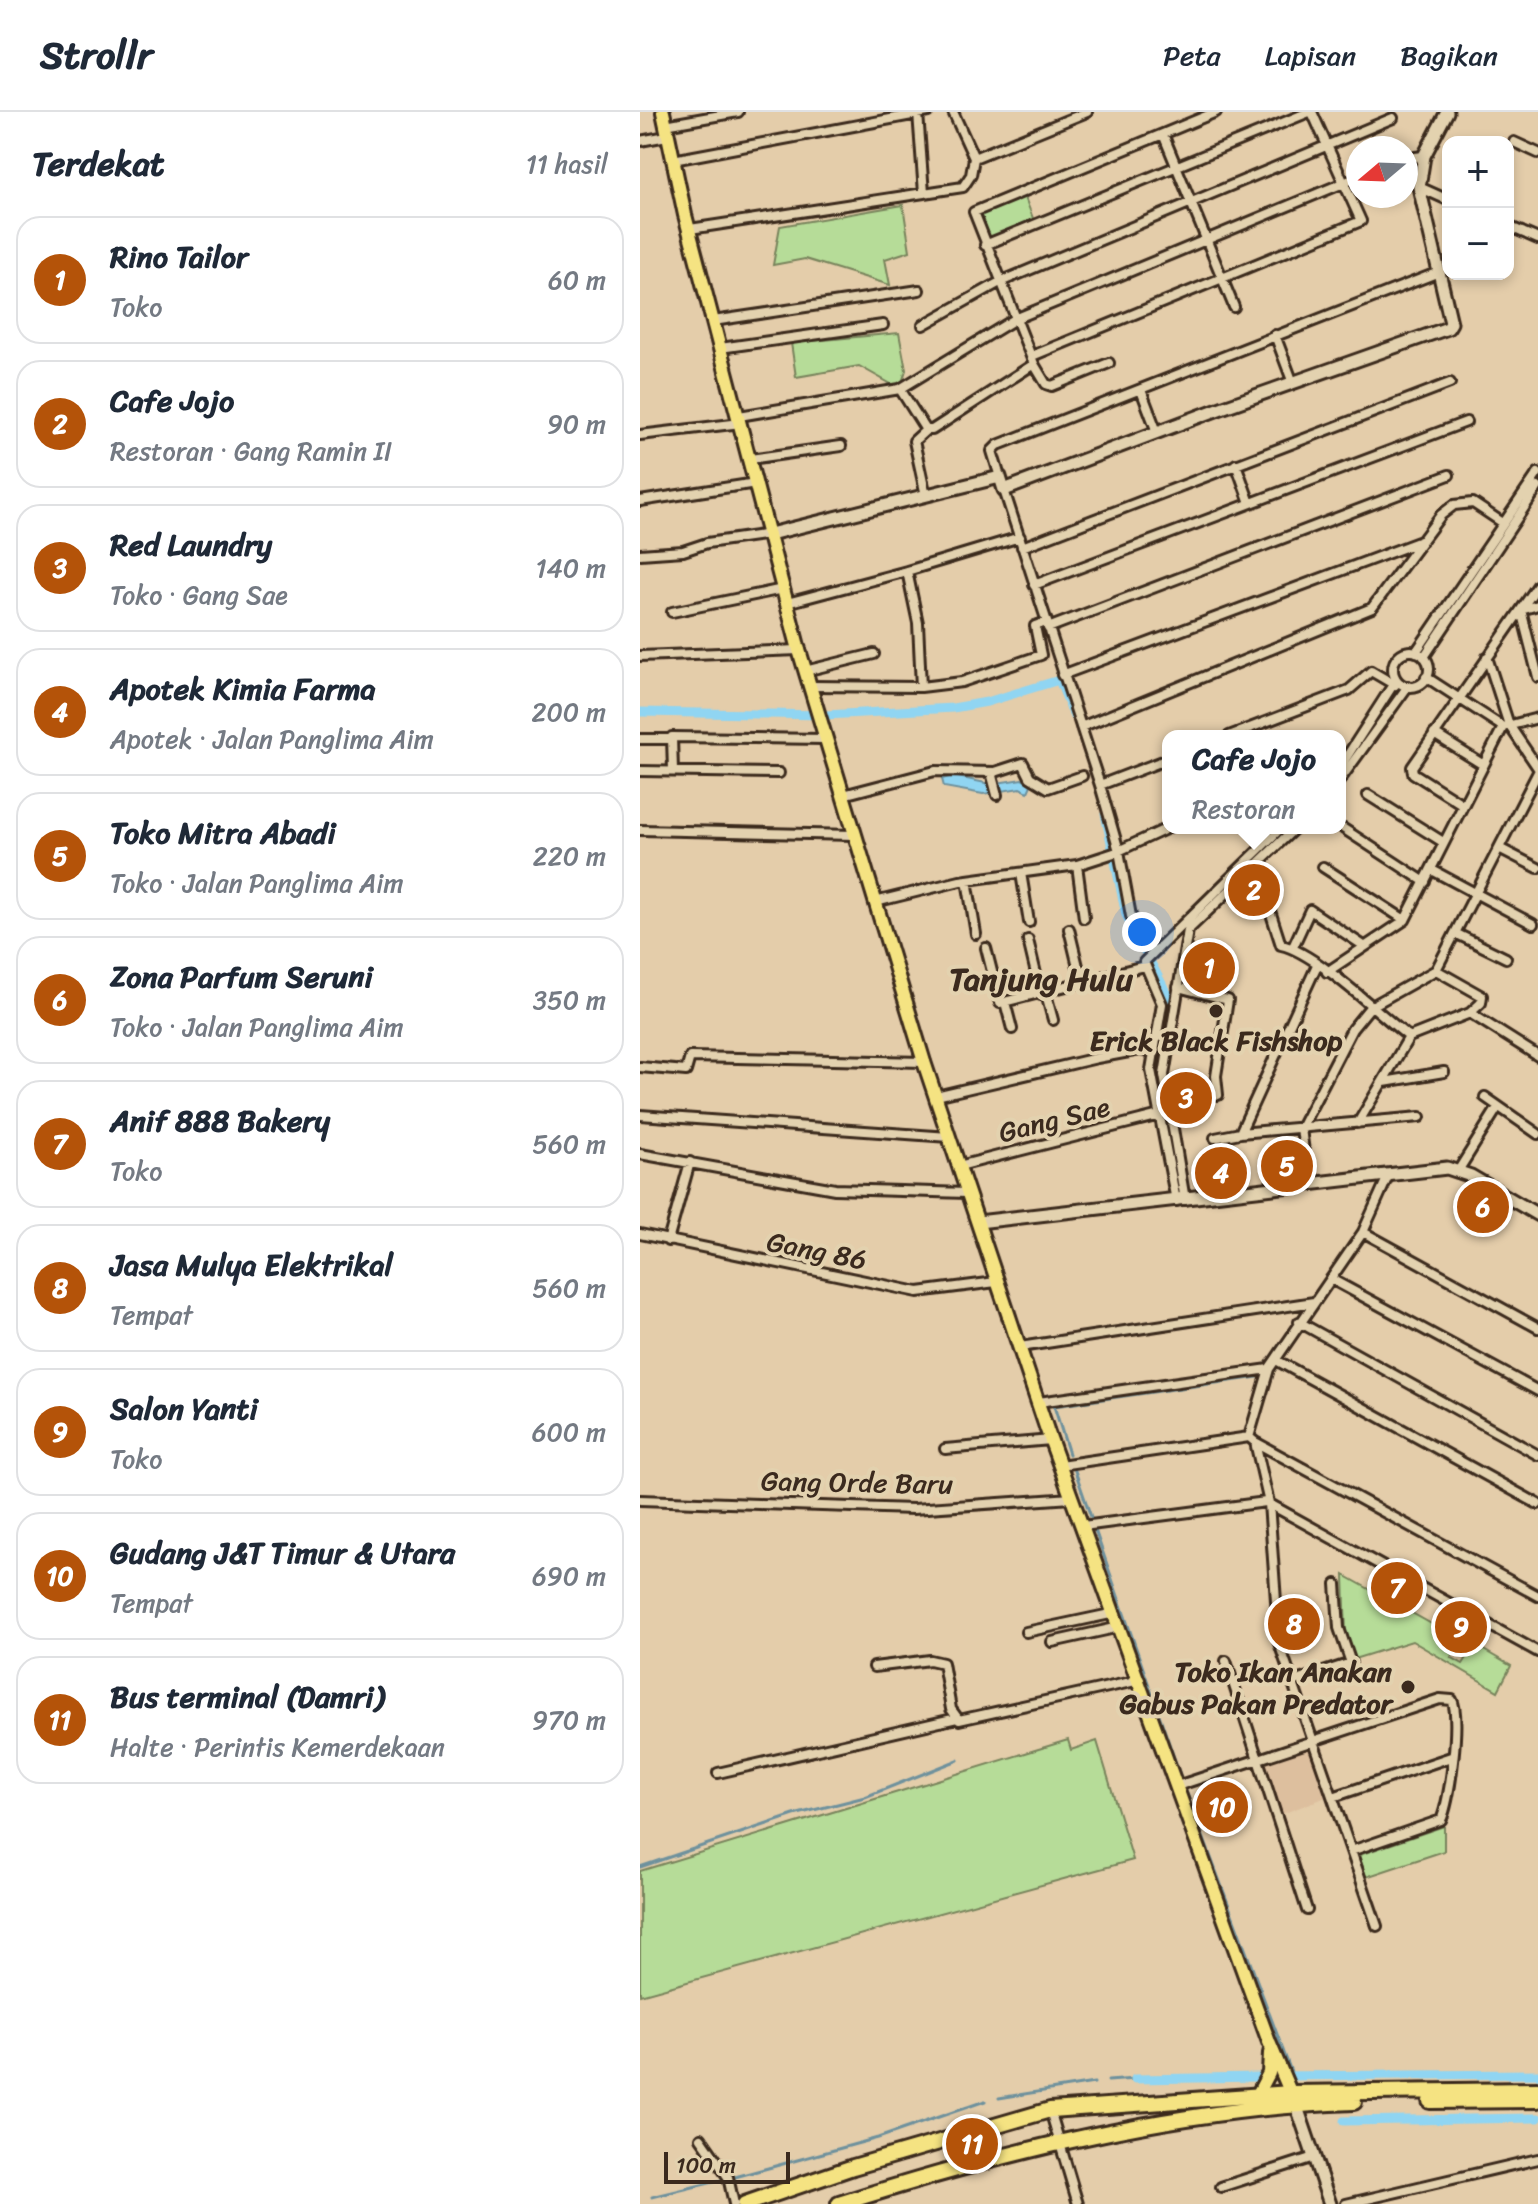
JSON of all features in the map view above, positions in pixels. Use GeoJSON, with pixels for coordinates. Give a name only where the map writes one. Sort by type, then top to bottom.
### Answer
{"type":"FeatureCollection","features":[{"type":"Feature","properties":{"kind":"highway"},"geometry":{"type":"LineString","coordinates":[[745,2204],[853,2167],[1050,2110],[1256,2098],[1288,2087]]}},
{"type":"Feature","properties":{"kind":"highway"},"geometry":{"type":"LineString","coordinates":[[839,2204],[1060,2141],[1166,2120],[1288,2087],[1538,2100]]}},
{"type":"Feature","properties":{"kind":"highway"},"geometry":{"type":"LineString","coordinates":[[1421,2096],[1538,2090]]}},
{"type":"Feature","properties":{"kind":"main road"},"geometry":{"type":"LineString","coordinates":[[665,124],[799,650],[924,1062],[978,1222],[991,1283],[1020,1347],[1060,1465],[1288,2087]]}},
{"type":"Feature","properties":{"kind":"main road"},"geometry":{"type":"LineString","coordinates":[[1256,2098],[1269,2073],[1269,2042]]}},
{"type":"Feature","properties":{"kind":"street"},"geometry":{"type":"LineString","coordinates":[[640,141],[665,124],[738,112]]}},
{"type":"Feature","properties":{"kind":"street"},"geometry":{"type":"LineString","coordinates":[[690,229],[963,187],[971,175],[974,158],[953,112]]}},
{"type":"Feature","properties":{"kind":"street"},"geometry":{"type":"LineString","coordinates":[[974,158],[1072,115],[1087,112]]}},
{"type":"Feature","properties":{"kind":"street"},"geometry":{"type":"LineString","coordinates":[[1109,363],[1052,386],[1046,384],[1015,319],[974,212],[1216,112]]}},
{"type":"Feature","properties":{"kind":"street"},"geometry":{"type":"LineString","coordinates":[[926,496],[914,441],[1033,360],[1361,221],[1311,112],[985,245]]}},
{"type":"Feature","properties":{"kind":"street"},"geometry":{"type":"LineString","coordinates":[[1004,490],[1448,328],[1451,323],[1419,187],[1424,156],[1447,112]]}},
{"type":"Feature","properties":{"kind":"street"},"geometry":{"type":"LineString","coordinates":[[673,160],[922,113],[924,193]]}},
{"type":"Feature","properties":{"kind":"street"},"geometry":{"type":"LineString","coordinates":[[923,325],[1000,282],[1393,118]]}},
{"type":"Feature","properties":{"kind":"street"},"geometry":{"type":"LineString","coordinates":[[1163,134],[1234,307]]}},
{"type":"Feature","properties":{"kind":"street"},"geometry":{"type":"LineString","coordinates":[[1514,142],[1538,153]]}},
{"type":"Feature","properties":{"kind":"street"},"geometry":{"type":"LineString","coordinates":[[1418,157],[1424,156]]}},
{"type":"Feature","properties":{"kind":"street"},"geometry":{"type":"LineString","coordinates":[[640,435],[740,420],[900,389],[1015,319],[1346,182]]}},
{"type":"Feature","properties":{"kind":"street"},"geometry":{"type":"LineString","coordinates":[[1419,187],[1442,197]]}},
{"type":"Feature","properties":{"kind":"street"},"geometry":{"type":"LineString","coordinates":[[1514,228],[1537,237]]}},
{"type":"Feature","properties":{"kind":"street"},"geometry":{"type":"LineString","coordinates":[[1181,1200],[1151,1070],[1162,1004],[1131,916],[1113,854],[1100,785],[1062,675],[1000,477],[994,447],[1439,272]]}},
{"type":"Feature","properties":{"kind":"street"},"geometry":{"type":"LineString","coordinates":[[713,321],[919,290]]}},
{"type":"Feature","properties":{"kind":"street"},"geometry":{"type":"LineString","coordinates":[[720,348],[883,325]]}},
{"type":"Feature","properties":{"kind":"street"},"geometry":{"type":"LineString","coordinates":[[1275,335],[1293,383]]}},
{"type":"Feature","properties":{"kind":"street"},"geometry":{"type":"LineString","coordinates":[[787,603],[908,574],[1021,542],[1450,383]]}},
{"type":"Feature","properties":{"kind":"street"},"geometry":{"type":"LineString","coordinates":[[900,389],[926,430]]}},
{"type":"Feature","properties":{"kind":"street"},"geometry":{"type":"LineString","coordinates":[[1141,390],[1157,432]]}},
{"type":"Feature","properties":{"kind":"street"},"geometry":{"type":"LineString","coordinates":[[1034,585],[1466,422]]}},
{"type":"Feature","properties":{"kind":"street"},"geometry":{"type":"LineString","coordinates":[[750,459],[841,446]]}},
{"type":"Feature","properties":{"kind":"street"},"geometry":{"type":"LineString","coordinates":[[1236,464],[1250,503]]}},
{"type":"Feature","properties":{"kind":"street"},"geometry":{"type":"LineString","coordinates":[[1420,655],[1538,473]]}},
{"type":"Feature","properties":{"kind":"street"},"geometry":{"type":"LineString","coordinates":[[810,686],[921,687],[962,682],[1041,655],[1035,626],[1047,625],[1449,475]]}},
{"type":"Feature","properties":{"kind":"street"},"geometry":{"type":"LineString","coordinates":[[640,554],[683,551],[707,543],[770,534],[1000,477]]}},
{"type":"Feature","properties":{"kind":"street"},"geometry":{"type":"LineString","coordinates":[[640,501],[756,483]]}},
{"type":"Feature","properties":{"kind":"street"},"geometry":{"type":"LineString","coordinates":[[1420,655],[1538,487]]}},
{"type":"Feature","properties":{"kind":"street"},"geometry":{"type":"LineString","coordinates":[[1081,727],[1372,608],[1441,515],[1459,504],[1473,503],[1503,523]]}},
{"type":"Feature","properties":{"kind":"street"},"geometry":{"type":"LineString","coordinates":[[1062,675],[1422,541]]}},
{"type":"Feature","properties":{"kind":"street"},"geometry":{"type":"LineString","coordinates":[[908,574],[918,623],[921,687]]}},
{"type":"Feature","properties":{"kind":"street"},"geometry":{"type":"LineString","coordinates":[[1462,804],[1413,773],[1412,767],[1538,585]]}},
{"type":"Feature","properties":{"kind":"street"},"geometry":{"type":"LineString","coordinates":[[672,612],[783,589]]}},
{"type":"Feature","properties":{"kind":"street"},"geometry":{"type":"LineString","coordinates":[[1521,610],[1538,605]]}},
{"type":"Feature","properties":{"kind":"street"},"geometry":{"type":"LineString","coordinates":[[1521,610],[1538,677]]}},
{"type":"Feature","properties":{"kind":"street"},"geometry":{"type":"LineString","coordinates":[[640,656],[799,650]]}},
{"type":"Feature","properties":{"kind":"street"},"geometry":{"type":"LineString","coordinates":[[1245,730],[1349,690],[1371,671],[1396,682],[1415,686],[1426,677],[1428,667],[1420,655],[1407,651],[1395,659],[1393,671],[1396,682],[1346,758]]}},
{"type":"Feature","properties":{"kind":"street"},"geometry":{"type":"LineString","coordinates":[[805,671],[874,654]]}},
{"type":"Feature","properties":{"kind":"street"},"geometry":{"type":"LineString","coordinates":[[1308,1184],[1301,1128],[1352,1029],[1370,1007],[1436,970],[1538,770],[1506,726],[1487,657]]}},
{"type":"Feature","properties":{"kind":"street"},"geometry":{"type":"LineString","coordinates":[[1426,677],[1506,726]]}},
{"type":"Feature","properties":{"kind":"street"},"geometry":{"type":"LineString","coordinates":[[1346,772],[1408,686]]}},
{"type":"Feature","properties":{"kind":"street"},"geometry":{"type":"LineString","coordinates":[[1327,972],[1405,920],[1482,764],[1506,726],[1538,718]]}},
{"type":"Feature","properties":{"kind":"street"},"geometry":{"type":"LineString","coordinates":[[1434,734],[1482,764]]}},
{"type":"Feature","properties":{"kind":"street"},"geometry":{"type":"LineString","coordinates":[[640,739],[825,739]]}},
{"type":"Feature","properties":{"kind":"street"},"geometry":{"type":"LineString","coordinates":[[670,739],[673,771]]}},
{"type":"Feature","properties":{"kind":"street"},"geometry":{"type":"LineString","coordinates":[[1100,785],[1162,761]]}},
{"type":"Feature","properties":{"kind":"street"},"geometry":{"type":"LineString","coordinates":[[843,795],[935,771],[991,772],[1023,763],[1030,777],[1048,788],[1082,776]]}},
{"type":"Feature","properties":{"kind":"street"},"geometry":{"type":"LineString","coordinates":[[640,771],[779,773]]}},
{"type":"Feature","properties":{"kind":"street"},"geometry":{"type":"LineString","coordinates":[[991,772],[997,795]]}},
{"type":"Feature","properties":{"kind":"street"},"geometry":{"type":"LineString","coordinates":[[1368,795],[1443,842]]}},
{"type":"Feature","properties":{"kind":"street"},"geometry":{"type":"LineString","coordinates":[[640,830],[854,835]]}},
{"type":"Feature","properties":{"kind":"street"},"geometry":{"type":"LineString","coordinates":[[1346,830],[1425,882]]}},
{"type":"Feature","properties":{"kind":"street"},"geometry":{"type":"LineString","coordinates":[[875,902],[967,880],[1077,865],[1113,854],[1162,831]]}},
{"type":"Feature","properties":{"kind":"street"},"geometry":{"type":"LineString","coordinates":[[1181,1200],[1164,1075],[1184,927],[1275,834]]}},
{"type":"Feature","properties":{"kind":"street"},"geometry":{"type":"LineString","coordinates":[[986,948],[997,1000],[1005,1002],[1082,983],[1148,958],[1288,834]]}},
{"type":"Feature","properties":{"kind":"street"},"geometry":{"type":"LineString","coordinates":[[1499,848],[1538,868]]}},
{"type":"Feature","properties":{"kind":"street"},"geometry":{"type":"LineString","coordinates":[[1077,865],[1084,918]]}},
{"type":"Feature","properties":{"kind":"street"},"geometry":{"type":"LineString","coordinates":[[1323,867],[1405,920]]}},
{"type":"Feature","properties":{"kind":"street"},"geometry":{"type":"LineString","coordinates":[[1432,870],[1533,924]]}},
{"type":"Feature","properties":{"kind":"street"},"geometry":{"type":"LineString","coordinates":[[1021,873],[1029,922]]}},
{"type":"Feature","properties":{"kind":"street"},"geometry":{"type":"LineString","coordinates":[[1246,873],[1265,895],[1281,945],[1293,947],[1409,1037]]}},
{"type":"Feature","properties":{"kind":"street"},"geometry":{"type":"LineString","coordinates":[[967,880],[976,934]]}},
{"type":"Feature","properties":{"kind":"street"},"geometry":{"type":"LineString","coordinates":[[1293,947],[1310,910],[1364,946]]}},
{"type":"Feature","properties":{"kind":"street"},"geometry":{"type":"LineString","coordinates":[[1069,929],[1082,983]]}},
{"type":"Feature","properties":{"kind":"street"},"geometry":{"type":"LineString","coordinates":[[1455,933],[1506,958]]}},
{"type":"Feature","properties":{"kind":"street"},"geometry":{"type":"LineString","coordinates":[[1028,940],[1053,1020]]}},
{"type":"Feature","properties":{"kind":"street"},"geometry":{"type":"LineString","coordinates":[[1240,1133],[1317,965]]}},
{"type":"Feature","properties":{"kind":"street"},"geometry":{"type":"LineString","coordinates":[[1358,1123],[1409,1037],[1470,1013],[1481,1003],[1482,996],[1436,970]]}},
{"type":"Feature","properties":{"kind":"street"},"geometry":{"type":"LineString","coordinates":[[1178,987],[1228,1000],[1216,1076],[1218,1095]]}},
{"type":"Feature","properties":{"kind":"street"},"geometry":{"type":"LineString","coordinates":[[1005,1002],[1012,1029]]}},
{"type":"Feature","properties":{"kind":"street"},"geometry":{"type":"LineString","coordinates":[[1470,1013],[1538,1056]]}},
{"type":"Feature","properties":{"kind":"street"},"geometry":{"type":"LineString","coordinates":[[936,1096],[1097,1058],[1140,1050],[1152,1053]]}},
{"type":"Feature","properties":{"kind":"street"},"geometry":{"type":"LineString","coordinates":[[640,1067],[686,1071],[690,1057],[924,1062]]}},
{"type":"Feature","properties":{"kind":"street"},"geometry":{"type":"LineString","coordinates":[[1384,1082],[1444,1072]]}},
{"type":"Feature","properties":{"kind":"street"},"geometry":{"type":"LineString","coordinates":[[1485,1097],[1538,1134]]}},
{"type":"Feature","properties":{"kind":"street"},"geometry":{"type":"LineString","coordinates":[[1458,1171],[1498,1107]]}},
{"type":"Feature","properties":{"kind":"street"},"geometry":{"type":"LineString","coordinates":[[640,1115],[949,1137]]}},
{"type":"Feature","properties":{"kind":"street","name":"Gang Sae"},"geometry":{"type":"LineString","coordinates":[[959,1166],[1160,1115]]}},
{"type":"Feature","properties":{"kind":"street"},"geometry":{"type":"LineString","coordinates":[[1215,1138],[1240,1133],[1420,1117]]}},
{"type":"Feature","properties":{"kind":"street"},"geometry":{"type":"LineString","coordinates":[[640,1154],[835,1189],[967,1193]]}},
{"type":"Feature","properties":{"kind":"street"},"geometry":{"type":"LineString","coordinates":[[668,1241],[690,1162]]}},
{"type":"Feature","properties":{"kind":"street"},"geometry":{"type":"LineString","coordinates":[[978,1222],[1447,1168],[1538,1215]]}},
{"type":"Feature","properties":{"kind":"street"},"geometry":{"type":"LineString","coordinates":[[1377,1926],[1279,1643],[1269,1503],[1252,1440],[1269,1369],[1363,1232],[1389,1174]]}},
{"type":"Feature","properties":{"kind":"street"},"geometry":{"type":"LineString","coordinates":[[1363,1232],[1538,1328]]}},
{"type":"Feature","properties":{"kind":"street","name":"Gang 86"},"geometry":{"type":"LineString","coordinates":[[640,1234],[918,1292],[991,1283]]}},
{"type":"Feature","properties":{"kind":"street"},"geometry":{"type":"LineString","coordinates":[[1331,1279],[1538,1391]]}},
{"type":"Feature","properties":{"kind":"street"},"geometry":{"type":"LineString","coordinates":[[1020,1347],[1314,1302]]}},
{"type":"Feature","properties":{"kind":"street"},"geometry":{"type":"LineString","coordinates":[[1299,1322],[1538,1455]]}},
{"type":"Feature","properties":{"kind":"street"},"geometry":{"type":"LineString","coordinates":[[1276,1360],[1538,1504]]}},
{"type":"Feature","properties":{"kind":"street"},"geometry":{"type":"LineString","coordinates":[[1039,1402],[1269,1369]]}},
{"type":"Feature","properties":{"kind":"street"},"geometry":{"type":"LineString","coordinates":[[945,1449],[1051,1440]]}},
{"type":"Feature","properties":{"kind":"street"},"geometry":{"type":"LineString","coordinates":[[1060,1465],[1252,1440],[1538,1596]]}},
{"type":"Feature","properties":{"kind":"street","name":"Gang Orde Baru"},"geometry":{"type":"LineString","coordinates":[[640,1500],[913,1509],[1072,1498]]}},
{"type":"Feature","properties":{"kind":"street"},"geometry":{"type":"LineString","coordinates":[[1083,1526],[1217,1506],[1269,1503],[1538,1652]]}},
{"type":"Feature","properties":{"kind":"street"},"geometry":{"type":"LineString","coordinates":[[1293,1682],[1351,1663],[1339,1628],[1336,1584]]}},
{"type":"Feature","properties":{"kind":"street"},"geometry":{"type":"LineString","coordinates":[[1026,1632],[1115,1613]]}},
{"type":"Feature","properties":{"kind":"street"},"geometry":{"type":"LineString","coordinates":[[1052,1642],[1120,1626]]}},
{"type":"Feature","properties":{"kind":"street"},"geometry":{"type":"LineString","coordinates":[[874,1667],[930,1660],[943,1663],[947,1692],[957,1718]]}},
{"type":"Feature","properties":{"kind":"street"},"geometry":{"type":"LineString","coordinates":[[1226,1661],[1307,1910]]}},
{"type":"Feature","properties":{"kind":"street"},"geometry":{"type":"LineString","coordinates":[[718,1773],[1140,1680]]}},
{"type":"Feature","properties":{"kind":"street"},"geometry":{"type":"LineString","coordinates":[[1177,1786],[1440,1699],[1452,1700],[1455,1710],[1451,1757],[1441,1820],[1351,1851]]}},
{"type":"Feature","properties":{"kind":"street"},"geometry":{"type":"LineString","coordinates":[[1333,1797],[1451,1757]]}},
{"type":"Feature","properties":{"kind":"street"},"geometry":{"type":"LineString","coordinates":[[1288,2087],[1330,2204]]}},
{"type":"Feature","properties":{"kind":"street"},"geometry":{"type":"LineString","coordinates":[[1050,2110],[1078,2204]]}},
{"type":"Feature","properties":{"kind":"street"},"geometry":{"type":"LineString","coordinates":[[701,2138],[728,2177],[734,2204]]}},
{"type":"Feature","properties":{"kind":"street"},"geometry":{"type":"LineString","coordinates":[[1221,2187],[1314,2157]]}},
{"type":"Feature","properties":{"kind":"street"},"geometry":{"type":"LineString","coordinates":[[1346,2204],[1538,2159]]}},
{"type":"Feature","properties":{"kind":"shaded area"},"geometry":{"type":"Polygon","coordinates":[[[1312,1747],[1329,1796],[1282,1814],[1265,1764],[1312,1747]]]}},
{"type":"Feature","properties":{"kind":"green space"},"geometry":{"type":"Polygon","coordinates":[[[1024,195],[1034,221],[989,239],[977,214],[1024,195]]]}},
{"type":"Feature","properties":{"kind":"green space"},"geometry":{"type":"Polygon","coordinates":[[[903,205],[910,251],[885,259],[890,285],[805,259],[773,265],[780,226],[903,205]]]}},
{"type":"Feature","properties":{"kind":"green space"},"geometry":{"type":"Polygon","coordinates":[[[899,333],[906,370],[900,389],[859,366],[796,377],[791,343],[899,333]]]}},
{"type":"Feature","properties":{"kind":"green space"},"geometry":{"type":"Polygon","coordinates":[[[1344,1575],[1460,1640],[1451,1657],[1463,1664],[1475,1645],[1511,1666],[1498,1691],[1412,1641],[1354,1659],[1346,1636],[1344,1575]]]}},
{"type":"Feature","properties":{"kind":"green space"},"geometry":{"type":"Polygon","coordinates":[[[1068,1740],[1071,1750],[1097,1741],[1133,1860],[640,1995],[640,1871],[1068,1740]]]}},
{"type":"Feature","properties":{"kind":"green space"},"geometry":{"type":"Polygon","coordinates":[[[1444,1826],[1444,1851],[1366,1877],[1359,1855],[1444,1826]]]}},
{"type":"Feature","properties":{"kind":"water"},"geometry":{"type":"Polygon","coordinates":[[[953,776],[990,784],[1022,779],[1031,785],[1028,792],[1020,788],[983,794],[944,787],[942,779],[953,776]]]}},
{"type":"Feature","properties":{"kind":"waterway"},"geometry":{"type":"LineString","coordinates":[[640,712],[826,715],[953,708],[987,702],[1059,680],[1074,716]]}},
{"type":"Feature","properties":{"kind":"waterway"},"geometry":{"type":"LineString","coordinates":[[1105,814],[1126,915],[1170,999],[1159,1073],[1170,1136]]}},
{"type":"Feature","properties":{"kind":"waterway"},"geometry":{"type":"LineString","coordinates":[[1069,1454],[1054,1406],[1265,1376]]}},
{"type":"Feature","properties":{"kind":"waterway"},"geometry":{"type":"LineString","coordinates":[[1174,1452],[1250,1442]]}},
{"type":"Feature","properties":{"kind":"waterway"},"geometry":{"type":"LineString","coordinates":[[1073,1465],[1091,1517]]}},
{"type":"Feature","properties":{"kind":"waterway"},"geometry":{"type":"LineString","coordinates":[[1095,1530],[1181,1778]]}},
{"type":"Feature","properties":{"kind":"waterway"},"geometry":{"type":"LineString","coordinates":[[640,1867],[794,1815],[865,1797],[958,1760]]}},
{"type":"Feature","properties":{"kind":"waterway"},"geometry":{"type":"LineString","coordinates":[[1186,1791],[1293,2077]]}},
{"type":"Feature","properties":{"kind":"waterway"},"geometry":{"type":"LineString","coordinates":[[1273,2076],[1538,2074]]}},
{"type":"Feature","properties":{"kind":"waterway"},"geometry":{"type":"LineString","coordinates":[[1135,2079],[1261,2077]]}},
{"type":"Feature","properties":{"kind":"waterway"},"geometry":{"type":"LineString","coordinates":[[1108,2081],[1135,2079]]}},
{"type":"Feature","properties":{"kind":"waterway"},"geometry":{"type":"LineString","coordinates":[[999,2098],[1094,2083]]}},
{"type":"Feature","properties":{"kind":"waterway"},"geometry":{"type":"LineString","coordinates":[[735,2177],[878,2138],[985,2101]]}},
{"type":"Feature","properties":{"kind":"waterway"},"geometry":{"type":"LineString","coordinates":[[1344,2121],[1538,2118]]}},
{"type":"Feature","properties":{"kind":"waterway"},"geometry":{"type":"LineString","coordinates":[[652,2197],[722,2180]]}},
{"type":"Feature","properties":{"kind":"place","name":"Cafe Jojo"},"geometry":{"type":"Point","coordinates":[1254,890]}},
{"type":"Feature","properties":{"kind":"place","name":"Rino Tailor"},"geometry":{"type":"Point","coordinates":[1209,968]}},
{"type":"Feature","properties":{"kind":"place","name":"Erick Black Fishshop"},"geometry":{"type":"Point","coordinates":[1216,1011]}},
{"type":"Feature","properties":{"kind":"place","name":"Red Laundry"},"geometry":{"type":"Point","coordinates":[1186,1098]}},
{"type":"Feature","properties":{"kind":"place","name":"Toko Mitra Abadi"},"geometry":{"type":"Point","coordinates":[1287,1166]}},
{"type":"Feature","properties":{"kind":"place","name":"Apotek Kimia Farma"},"geometry":{"type":"Point","coordinates":[1221,1173]}},
{"type":"Feature","properties":{"kind":"place","name":"Zona Parfum Seruni"},"geometry":{"type":"Point","coordinates":[1483,1207]}},
{"type":"Feature","properties":{"kind":"place","name":"Anif 888 Bakery"},"geometry":{"type":"Point","coordinates":[1397,1588]}},
{"type":"Feature","properties":{"kind":"place","name":"Jasa Mulya Elektrikal"},"geometry":{"type":"Point","coordinates":[1294,1624]}},
{"type":"Feature","properties":{"kind":"place","name":"Salon Yanti"},"geometry":{"type":"Point","coordinates":[1461,1627]}},
{"type":"Feature","properties":{"kind":"place","name":"Toko Ikan Anakan Gabus Pakan Predator"},"geometry":{"type":"Point","coordinates":[1408,1687]}},
{"type":"Feature","properties":{"kind":"place","name":"Gudang J&T Timur & Utara"},"geometry":{"type":"Point","coordinates":[1222,1807]}},
{"type":"Feature","properties":{"kind":"place","name":"Bus terminal (Damri)"},"geometry":{"type":"Point","coordinates":[972,2144]}},
{"type":"Feature","properties":{"kind":"district","name":"Tanjung Hulu"},"geometry":{"type":"Point","coordinates":[1041,979]}}]}
